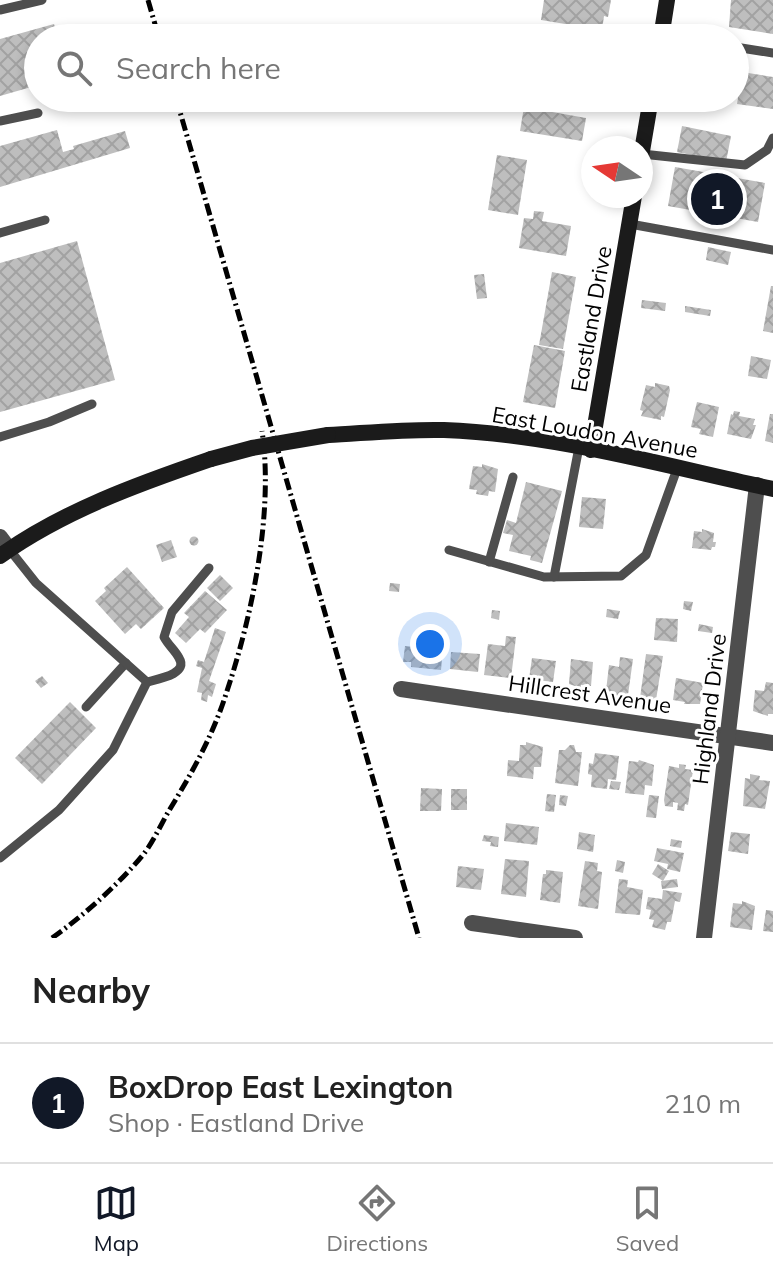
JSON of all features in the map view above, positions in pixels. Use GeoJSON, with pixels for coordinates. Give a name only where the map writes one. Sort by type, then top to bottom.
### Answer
{"type":"FeatureCollection","features":[{"type":"Feature","properties":{"kind":"main road"},"geometry":{"type":"LineString","coordinates":[[664,24],[667,0]]}},
{"type":"Feature","properties":{"kind":"main road"},"geometry":{"type":"LineString","coordinates":[[644,136],[649,112]]}},
{"type":"Feature","properties":{"kind":"main road","name":"Eastland Drive"},"geometry":{"type":"LineString","coordinates":[[585,448],[632,208]]}},
{"type":"Feature","properties":{"kind":"main road","name":"East Loudon Avenue"},"geometry":{"type":"LineString","coordinates":[[3,548],[141,483],[252,448],[328,435],[445,430],[516,437],[585,448],[765,487]]}},
{"type":"Feature","properties":{"kind":"street","name":"Highland Drive"},"geometry":{"type":"LineString","coordinates":[[704,938],[728,736],[765,487]]}},
{"type":"Feature","properties":{"kind":"street","name":"Hillcrest Avenue"},"geometry":{"type":"LineString","coordinates":[[401,689],[773,743]]}},
{"type":"Feature","properties":{"kind":"street"},"geometry":{"type":"LineString","coordinates":[[472,923],[575,938]]}},
{"type":"Feature","properties":{"kind":"lane"},"geometry":{"type":"LineString","coordinates":[[0,10],[42,0]]}},
{"type":"Feature","properties":{"kind":"lane"},"geometry":{"type":"LineString","coordinates":[[749,49],[773,53]]}},
{"type":"Feature","properties":{"kind":"lane"},"geometry":{"type":"LineString","coordinates":[[0,121],[38,113]]}},
{"type":"Feature","properties":{"kind":"lane"},"geometry":{"type":"LineString","coordinates":[[653,156],[745,165],[767,150],[773,138]]}},
{"type":"Feature","properties":{"kind":"lane"},"geometry":{"type":"LineString","coordinates":[[0,233],[45,220]]}},
{"type":"Feature","properties":{"kind":"lane"},"geometry":{"type":"LineString","coordinates":[[630,224],[773,250]]}},
{"type":"Feature","properties":{"kind":"lane"},"geometry":{"type":"LineString","coordinates":[[0,437],[49,422],[92,404]]}},
{"type":"Feature","properties":{"kind":"lane"},"geometry":{"type":"LineString","coordinates":[[554,577],[585,448]]}},
{"type":"Feature","properties":{"kind":"lane"},"geometry":{"type":"LineString","coordinates":[[449,550],[544,577],[621,576],[646,555],[677,469]]}},
{"type":"Feature","properties":{"kind":"lane"},"geometry":{"type":"LineString","coordinates":[[489,562],[513,477]]}},
{"type":"Feature","properties":{"kind":"lane"},"geometry":{"type":"LineString","coordinates":[[3,548],[36,583],[147,682]]}},
{"type":"Feature","properties":{"kind":"lane"},"geometry":{"type":"LineString","coordinates":[[0,858],[59,810],[113,750],[147,682],[177,672],[181,660],[164,637],[172,612],[209,568]]}},
{"type":"Feature","properties":{"kind":"lane"},"geometry":{"type":"LineString","coordinates":[[86,707],[126,663]]}},
{"type":"Feature","properties":{"kind":"building"},"geometry":{"type":"Polygon","coordinates":[[[544,0],[611,0],[608,17],[604,16],[603,24],[565,24],[541,20],[544,0]]]}},
{"type":"Feature","properties":{"kind":"building"},"geometry":{"type":"Polygon","coordinates":[[[731,0],[773,0],[773,34],[749,30],[749,24],[729,24],[731,0]]]}},
{"type":"Feature","properties":{"kind":"building"},"geometry":{"type":"Polygon","coordinates":[[[24,32],[24,89],[0,96],[0,39],[24,32]]]}},
{"type":"Feature","properties":{"kind":"building"},"geometry":{"type":"Polygon","coordinates":[[[749,73],[773,77],[773,109],[749,106],[749,73]]]}},
{"type":"Feature","properties":{"kind":"building"},"geometry":{"type":"Polygon","coordinates":[[[523,112],[552,112],[586,118],[581,141],[520,131],[523,112]]]}},
{"type":"Feature","properties":{"kind":"building"},"geometry":{"type":"Polygon","coordinates":[[[682,126],[731,136],[726,162],[677,152],[682,126]]]}},
{"type":"Feature","properties":{"kind":"building"},"geometry":{"type":"Polygon","coordinates":[[[57,130],[63,152],[74,149],[73,146],[125,131],[130,148],[0,187],[0,146],[57,130]]]}},
{"type":"Feature","properties":{"kind":"building"},"geometry":{"type":"Polygon","coordinates":[[[497,155],[527,160],[518,215],[488,210],[497,155]]]}},
{"type":"Feature","properties":{"kind":"building"},"geometry":{"type":"Polygon","coordinates":[[[675,167],[765,183],[758,222],[668,206],[675,167]]]}},
{"type":"Feature","properties":{"kind":"building"},"geometry":{"type":"Polygon","coordinates":[[[534,211],[544,212],[542,221],[571,226],[566,256],[519,248],[524,218],[533,219],[534,211]]]}},
{"type":"Feature","properties":{"kind":"building"},"geometry":{"type":"Polygon","coordinates":[[[77,241],[115,380],[0,412],[0,263],[77,241]]]}},
{"type":"Feature","properties":{"kind":"building"},"geometry":{"type":"Polygon","coordinates":[[[708,247],[731,252],[728,265],[706,260],[708,247]]]}},
{"type":"Feature","properties":{"kind":"building"},"geometry":{"type":"Polygon","coordinates":[[[552,272],[576,277],[563,349],[539,345],[552,272]]]}},
{"type":"Feature","properties":{"kind":"building"},"geometry":{"type":"Polygon","coordinates":[[[484,274],[487,298],[477,299],[474,275],[484,274]]]}},
{"type":"Feature","properties":{"kind":"building"},"geometry":{"type":"Polygon","coordinates":[[[773,286],[773,333],[763,331],[773,286]]]}},
{"type":"Feature","properties":{"kind":"building"},"geometry":{"type":"Polygon","coordinates":[[[642,300],[666,303],[665,311],[641,308],[642,300]]]}},
{"type":"Feature","properties":{"kind":"building"},"geometry":{"type":"Polygon","coordinates":[[[685,306],[711,310],[710,316],[685,312],[685,306]]]}},
{"type":"Feature","properties":{"kind":"building"},"geometry":{"type":"Polygon","coordinates":[[[534,345],[565,351],[555,408],[523,402],[534,345]]]}},
{"type":"Feature","properties":{"kind":"building"},"geometry":{"type":"Polygon","coordinates":[[[751,356],[771,360],[767,379],[748,376],[751,356]]]}},
{"type":"Feature","properties":{"kind":"building"},"geometry":{"type":"Polygon","coordinates":[[[655,383],[669,386],[670,390],[661,420],[641,416],[643,411],[640,410],[646,385],[655,387],[655,383]]]}},
{"type":"Feature","properties":{"kind":"building"},"geometry":{"type":"Polygon","coordinates":[[[697,402],[719,407],[713,437],[699,434],[701,429],[691,427],[697,402]]]}},
{"type":"Feature","properties":{"kind":"building"},"geometry":{"type":"Polygon","coordinates":[[[734,411],[740,412],[739,416],[755,419],[751,439],[727,434],[734,411]]]}},
{"type":"Feature","properties":{"kind":"building"},"geometry":{"type":"Polygon","coordinates":[[[770,414],[773,414],[773,443],[765,441],[770,414]]]}},
{"type":"Feature","properties":{"kind":"building"},"geometry":{"type":"Polygon","coordinates":[[[482,464],[498,469],[495,492],[489,491],[488,496],[469,489],[473,466],[482,467],[482,464]]]}},
{"type":"Feature","properties":{"kind":"building"},"geometry":{"type":"Polygon","coordinates":[[[526,482],[562,491],[542,563],[530,560],[531,556],[509,551],[513,535],[503,533],[507,520],[516,523],[526,482]]]}},
{"type":"Feature","properties":{"kind":"building"},"geometry":{"type":"Polygon","coordinates":[[[582,497],[606,499],[603,529],[579,527],[582,497]]]}},
{"type":"Feature","properties":{"kind":"building"},"geometry":{"type":"Polygon","coordinates":[[[702,529],[714,533],[713,542],[716,542],[711,550],[692,548],[694,531],[702,532],[702,529]]]}},
{"type":"Feature","properties":{"kind":"building"},"geometry":{"type":"Polygon","coordinates":[[[194,536],[199,541],[194,546],[189,541],[194,536]]]}},
{"type":"Feature","properties":{"kind":"building"},"geometry":{"type":"Polygon","coordinates":[[[171,540],[177,557],[162,562],[156,545],[171,540]]]}},
{"type":"Feature","properties":{"kind":"building"},"geometry":{"type":"Polygon","coordinates":[[[127,567],[164,608],[141,629],[136,624],[125,634],[95,601],[127,567]]]}},
{"type":"Feature","properties":{"kind":"building"},"geometry":{"type":"Polygon","coordinates":[[[220,575],[233,588],[220,601],[207,588],[220,575]]]}},
{"type":"Feature","properties":{"kind":"building"},"geometry":{"type":"Polygon","coordinates":[[[390,583],[400,584],[399,592],[389,591],[390,583]]]}},
{"type":"Feature","properties":{"kind":"building"},"geometry":{"type":"Polygon","coordinates":[[[205,591],[227,610],[205,633],[200,629],[186,643],[175,633],[189,617],[184,613],[205,591]]]}},
{"type":"Feature","properties":{"kind":"building"},"geometry":{"type":"Polygon","coordinates":[[[684,601],[693,602],[691,611],[683,609],[684,601]]]}},
{"type":"Feature","properties":{"kind":"building"},"geometry":{"type":"Polygon","coordinates":[[[607,609],[620,611],[618,619],[606,617],[607,609]]]}},
{"type":"Feature","properties":{"kind":"building"},"geometry":{"type":"Polygon","coordinates":[[[492,610],[500,611],[499,620],[491,618],[492,610]]]}},
{"type":"Feature","properties":{"kind":"building"},"geometry":{"type":"Polygon","coordinates":[[[656,618],[678,619],[677,642],[654,640],[656,618]]]}},
{"type":"Feature","properties":{"kind":"building"},"geometry":{"type":"Polygon","coordinates":[[[699,624],[713,627],[712,633],[698,631],[699,624]]]}},
{"type":"Feature","properties":{"kind":"building"},"geometry":{"type":"Polygon","coordinates":[[[215,628],[226,632],[209,681],[216,684],[207,702],[201,700],[202,693],[197,692],[202,668],[196,666],[198,660],[204,662],[215,628]]]}},
{"type":"Feature","properties":{"kind":"building"},"geometry":{"type":"Polygon","coordinates":[[[506,636],[516,637],[511,678],[484,675],[488,644],[505,646],[506,636]]]}},
{"type":"Feature","properties":{"kind":"building"},"geometry":{"type":"Polygon","coordinates":[[[413,643],[443,646],[441,670],[411,667],[411,662],[403,662],[405,646],[413,647],[413,643]]]}},
{"type":"Feature","properties":{"kind":"building"},"geometry":{"type":"Polygon","coordinates":[[[451,652],[480,654],[478,672],[450,669],[451,652]]]}},
{"type":"Feature","properties":{"kind":"building"},"geometry":{"type":"Polygon","coordinates":[[[646,654],[663,656],[656,700],[640,698],[646,654]]]}},
{"type":"Feature","properties":{"kind":"building"},"geometry":{"type":"Polygon","coordinates":[[[620,657],[633,659],[628,695],[625,694],[624,699],[609,697],[606,691],[609,665],[619,667],[620,657]]]}},
{"type":"Feature","properties":{"kind":"building"},"geometry":{"type":"Polygon","coordinates":[[[532,658],[556,661],[553,682],[529,679],[532,658]]]}},
{"type":"Feature","properties":{"kind":"building"},"geometry":{"type":"Polygon","coordinates":[[[571,659],[593,662],[591,686],[581,685],[581,688],[569,684],[571,659]]]}},
{"type":"Feature","properties":{"kind":"building"},"geometry":{"type":"Polygon","coordinates":[[[42,676],[48,683],[41,688],[35,681],[42,676]]]}},
{"type":"Feature","properties":{"kind":"building"},"geometry":{"type":"Polygon","coordinates":[[[676,678],[703,683],[700,704],[673,700],[676,678]]]}},
{"type":"Feature","properties":{"kind":"building"},"geometry":{"type":"Polygon","coordinates":[[[766,682],[773,683],[773,714],[768,716],[753,711],[755,690],[764,691],[766,682]]]}},
{"type":"Feature","properties":{"kind":"building"},"geometry":{"type":"Polygon","coordinates":[[[70,702],[96,728],[42,784],[15,758],[70,702]]]}},
{"type":"Feature","properties":{"kind":"building"},"geometry":{"type":"Polygon","coordinates":[[[526,742],[543,747],[541,767],[534,767],[533,779],[507,776],[508,760],[519,761],[520,745],[526,745],[526,742]]]}},
{"type":"Feature","properties":{"kind":"building"},"geometry":{"type":"Polygon","coordinates":[[[574,745],[576,752],[582,752],[578,786],[555,783],[559,750],[565,750],[574,745]]]}},
{"type":"Feature","properties":{"kind":"building"},"geometry":{"type":"Polygon","coordinates":[[[595,753],[619,756],[616,780],[608,779],[607,789],[591,787],[589,763],[593,764],[595,753]]]}},
{"type":"Feature","properties":{"kind":"building"},"geometry":{"type":"Polygon","coordinates":[[[639,760],[654,765],[652,786],[645,785],[644,795],[625,793],[629,761],[639,760]]]}},
{"type":"Feature","properties":{"kind":"building"},"geometry":{"type":"Polygon","coordinates":[[[679,764],[693,770],[688,805],[685,804],[684,811],[677,810],[678,803],[673,802],[673,807],[665,806],[664,800],[669,766],[679,768],[679,764]]]}},
{"type":"Feature","properties":{"kind":"building"},"geometry":{"type":"Polygon","coordinates":[[[750,774],[760,776],[759,780],[770,781],[765,809],[743,806],[745,778],[750,779],[750,774]]]}},
{"type":"Feature","properties":{"kind":"building"},"geometry":{"type":"Polygon","coordinates":[[[611,781],[621,782],[619,790],[609,789],[611,781]]]}},
{"type":"Feature","properties":{"kind":"building"},"geometry":{"type":"Polygon","coordinates":[[[421,788],[442,789],[441,811],[420,811],[421,788]]]}},
{"type":"Feature","properties":{"kind":"building"},"geometry":{"type":"Polygon","coordinates":[[[451,789],[467,789],[467,810],[451,810],[451,789]]]}},
{"type":"Feature","properties":{"kind":"building"},"geometry":{"type":"Polygon","coordinates":[[[547,794],[556,795],[554,812],[545,811],[547,794]]]}},
{"type":"Feature","properties":{"kind":"building"},"geometry":{"type":"Polygon","coordinates":[[[560,795],[568,796],[566,806],[559,805],[560,795]]]}},
{"type":"Feature","properties":{"kind":"building"},"geometry":{"type":"Polygon","coordinates":[[[649,795],[659,796],[656,818],[646,817],[649,795]]]}},
{"type":"Feature","properties":{"kind":"building"},"geometry":{"type":"Polygon","coordinates":[[[506,823],[539,827],[537,845],[504,841],[506,823]]]}},
{"type":"Feature","properties":{"kind":"building"},"geometry":{"type":"Polygon","coordinates":[[[579,832],[595,835],[593,852],[577,849],[579,832]]]}},
{"type":"Feature","properties":{"kind":"building"},"geometry":{"type":"Polygon","coordinates":[[[731,832],[750,834],[748,854],[728,851],[731,832]]]}},
{"type":"Feature","properties":{"kind":"building"},"geometry":{"type":"Polygon","coordinates":[[[484,835],[499,837],[498,847],[482,841],[484,835]]]}},
{"type":"Feature","properties":{"kind":"building"},"geometry":{"type":"Polygon","coordinates":[[[671,839],[682,841],[681,848],[670,846],[671,839]]]}},
{"type":"Feature","properties":{"kind":"building"},"geometry":{"type":"Polygon","coordinates":[[[657,848],[684,853],[680,872],[667,869],[668,864],[654,861],[657,848]]]}},
{"type":"Feature","properties":{"kind":"building"},"geometry":{"type":"Polygon","coordinates":[[[505,859],[529,861],[526,897],[501,894],[505,859]]]}},
{"type":"Feature","properties":{"kind":"building"},"geometry":{"type":"Polygon","coordinates":[[[617,860],[625,862],[623,873],[615,871],[617,860]]]}},
{"type":"Feature","properties":{"kind":"building"},"geometry":{"type":"Polygon","coordinates":[[[585,861],[598,863],[597,871],[602,872],[598,909],[578,906],[585,861]]]}},
{"type":"Feature","properties":{"kind":"building"},"geometry":{"type":"Polygon","coordinates":[[[658,864],[669,871],[663,881],[652,874],[658,864]]]}},
{"type":"Feature","properties":{"kind":"building"},"geometry":{"type":"Polygon","coordinates":[[[458,866],[484,869],[481,890],[456,887],[458,866]]]}},
{"type":"Feature","properties":{"kind":"building"},"geometry":{"type":"Polygon","coordinates":[[[546,870],[563,872],[560,903],[540,900],[546,870]]]}},
{"type":"Feature","properties":{"kind":"building"},"geometry":{"type":"Polygon","coordinates":[[[619,879],[628,880],[627,887],[643,890],[640,915],[615,913],[619,879]]]}},
{"type":"Feature","properties":{"kind":"building"},"geometry":{"type":"Polygon","coordinates":[[[677,879],[678,887],[662,889],[661,881],[677,879]]]}},
{"type":"Feature","properties":{"kind":"building"},"geometry":{"type":"Polygon","coordinates":[[[663,890],[682,893],[680,902],[675,901],[671,922],[667,922],[665,930],[652,927],[654,920],[649,919],[651,910],[646,909],[648,897],[662,899],[663,890]]]}},
{"type":"Feature","properties":{"kind":"building"},"geometry":{"type":"Polygon","coordinates":[[[742,901],[755,906],[752,930],[730,927],[733,903],[742,904],[742,901]]]}},
{"type":"Feature","properties":{"kind":"building"},"geometry":{"type":"Polygon","coordinates":[[[766,910],[773,911],[773,932],[763,931],[766,910]]]}},
{"type":"Feature","properties":{"kind":"railway"},"geometry":{"type":"LineString","coordinates":[[148,0],[155,24]]}},
{"type":"Feature","properties":{"kind":"railway"},"geometry":{"type":"LineString","coordinates":[[180,112],[419,938]]}},
{"type":"Feature","properties":{"kind":"railway"},"geometry":{"type":"LineString","coordinates":[[52,938],[100,900],[146,851],[194,768],[215,724],[236,664],[258,564],[265,495],[262,431]]}},
{"type":"Feature","properties":{"kind":"place","name":"BoxDrop East Lexington"},"geometry":{"type":"Point","coordinates":[717,199]}}]}
